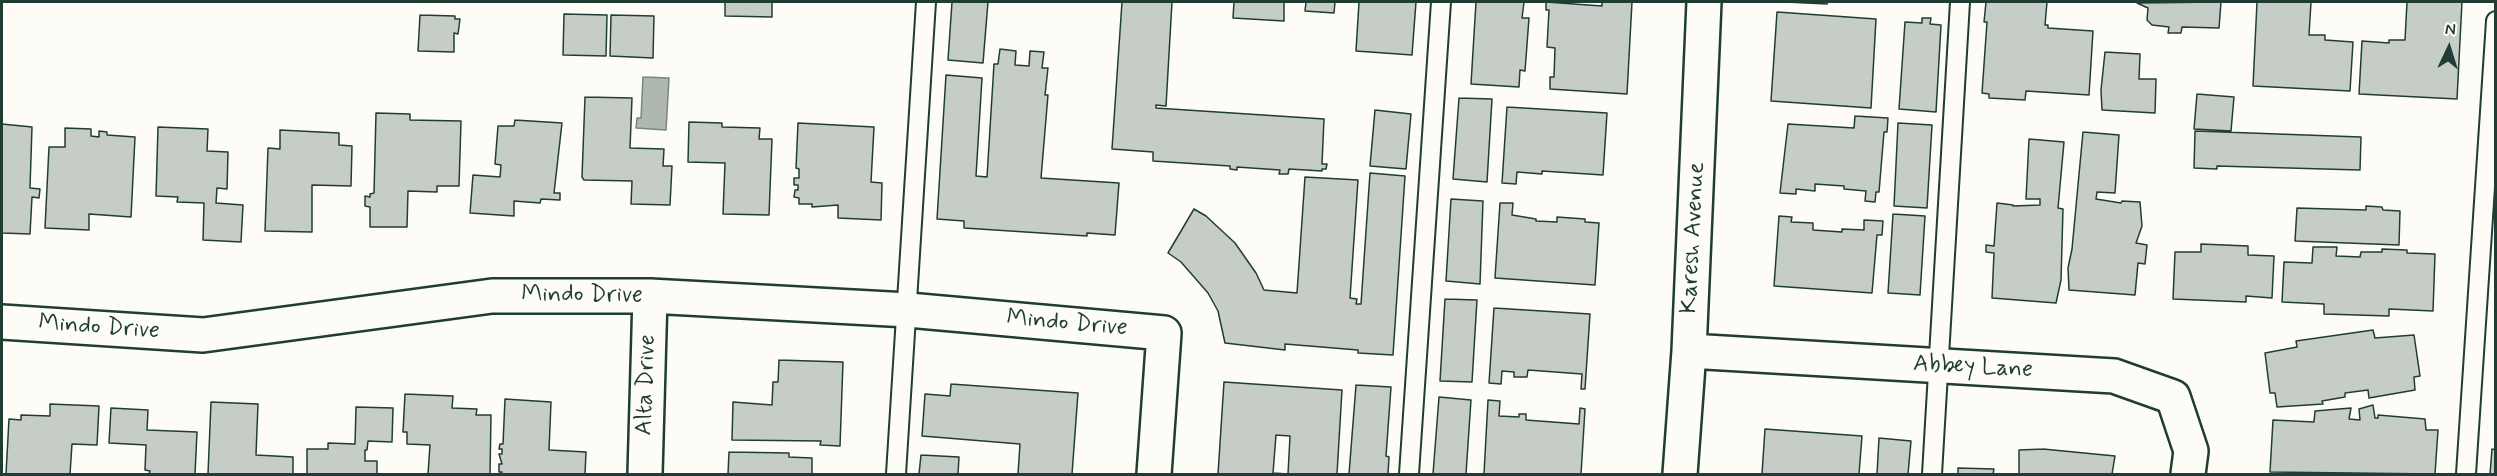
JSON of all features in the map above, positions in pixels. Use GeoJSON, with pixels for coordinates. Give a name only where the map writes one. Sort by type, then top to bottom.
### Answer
{"type":"FeatureCollection","features":[{"type":"Feature","properties":{"kind":"street","name":"Karesh Avenue"},"geometry":{"type":"LineString","coordinates":[[1680,474],[1689,351],[1704,2]]}},
{"type":"Feature","properties":{"kind":"street","name":"Mindo Drive"},"geometry":{"type":"LineString","coordinates":[[2,322],[203,334],[492,296],[650,296],[908,310],[1164,333],[1154,474]]}},
{"type":"Feature","properties":{"kind":"street","name":"Alta Drive"},"geometry":{"type":"LineString","coordinates":[[645,474],[650,296]]}},
{"type":"Feature","properties":{"kind":"street","name":"Abbey Lane"},"geometry":{"type":"LineString","coordinates":[[1689,351],[2114,376],[2173,398],[2191,451],[2188,474]]}},
{"type":"Feature","properties":{"kind":"lane"},"geometry":{"type":"LineString","coordinates":[[896,474],[926,2]]}},
{"type":"Feature","properties":{"kind":"lane"},"geometry":{"type":"LineString","coordinates":[[1409,474],[1441,2]]}},
{"type":"Feature","properties":{"kind":"lane"},"geometry":{"type":"LineString","coordinates":[[1932,474],[1960,2]]}},
{"type":"Feature","properties":{"kind":"lane"},"geometry":{"type":"LineString","coordinates":[[2466,474],[2496,21]]}},
{"type":"Feature","properties":{"kind":"shaded area"},"geometry":{"type":"Polygon","coordinates":[[[643,77],[669,78],[666,130],[636,128],[637,118],[641,118],[643,77]]]}},
{"type":"Feature","properties":{"kind":"building"},"geometry":{"type":"Polygon","coordinates":[[[725,2],[772,2],[772,17],[725,16],[725,2]]]}},
{"type":"Feature","properties":{"kind":"building"},"geometry":{"type":"Polygon","coordinates":[[[952,2],[988,2],[983,63],[948,60],[952,2]]]}},
{"type":"Feature","properties":{"kind":"building"},"geometry":{"type":"Polygon","coordinates":[[[1122,2],[1172,2],[1166,106],[1156,105],[1156,108],[1324,119],[1322,164],[1327,164],[1326,169],[1322,171],[1289,169],[1288,174],[1279,174],[1280,170],[1237,167],[1237,170],[1230,169],[1230,166],[1153,161],[1153,152],[1112,149],[1122,2]]]}},
{"type":"Feature","properties":{"kind":"building"},"geometry":{"type":"Polygon","coordinates":[[[1234,2],[1284,2],[1284,21],[1233,18],[1234,2]]]}},
{"type":"Feature","properties":{"kind":"building"},"geometry":{"type":"Polygon","coordinates":[[[1306,2],[1335,2],[1334,13],[1305,11],[1306,2]]]}},
{"type":"Feature","properties":{"kind":"building"},"geometry":{"type":"Polygon","coordinates":[[[1359,2],[1416,2],[1412,55],[1356,51],[1359,2]]]}},
{"type":"Feature","properties":{"kind":"building"},"geometry":{"type":"Polygon","coordinates":[[[1476,2],[1524,2],[1522,18],[1529,18],[1525,71],[1520,70],[1519,87],[1471,84],[1476,2]]]}},
{"type":"Feature","properties":{"kind":"building"},"geometry":{"type":"Polygon","coordinates":[[[1546,2],[1602,6],[1602,2],[1632,2],[1627,94],[1550,89],[1550,77],[1554,77],[1555,48],[1547,47],[1549,10],[1546,10],[1546,2]]]}},
{"type":"Feature","properties":{"kind":"building"},"geometry":{"type":"Polygon","coordinates":[[[1785,2],[1828,2],[1827,4],[1785,2]]]}},
{"type":"Feature","properties":{"kind":"building"},"geometry":{"type":"Polygon","coordinates":[[[1986,2],[2047,2],[2045,25],[2048,25],[2048,28],[2093,31],[2089,95],[2026,91],[2025,100],[1989,98],[1989,94],[1982,93],[1987,22],[1984,22],[1986,2]]]}},
{"type":"Feature","properties":{"kind":"building"},"geometry":{"type":"Polygon","coordinates":[[[2221,2],[2219,28],[2182,27],[2181,33],[2168,33],[2169,27],[2152,25],[2147,20],[2148,8],[2137,3],[2221,2]]]}},
{"type":"Feature","properties":{"kind":"building"},"geometry":{"type":"Polygon","coordinates":[[[2257,2],[2311,2],[2309,35],[2325,35],[2325,40],[2353,42],[2350,91],[2253,86],[2257,2]]]}},
{"type":"Feature","properties":{"kind":"building"},"geometry":{"type":"Polygon","coordinates":[[[2407,2],[2462,2],[2457,99],[2359,94],[2362,41],[2389,43],[2389,40],[2405,40],[2407,2]]]}},
{"type":"Feature","properties":{"kind":"building"},"geometry":{"type":"Polygon","coordinates":[[[1777,12],[1876,19],[1871,108],[1771,101],[1777,12]]]}},
{"type":"Feature","properties":{"kind":"building"},"geometry":{"type":"Polygon","coordinates":[[[564,14],[607,15],[606,56],[563,55],[564,14]]]}},
{"type":"Feature","properties":{"kind":"building"},"geometry":{"type":"Polygon","coordinates":[[[420,15],[455,16],[455,19],[460,19],[458,34],[454,33],[454,52],[418,51],[420,15]]]}},
{"type":"Feature","properties":{"kind":"building"},"geometry":{"type":"Polygon","coordinates":[[[611,15],[654,16],[653,58],[610,56],[611,15]]]}},
{"type":"Feature","properties":{"kind":"building"},"geometry":{"type":"Polygon","coordinates":[[[1922,18],[1931,18],[1930,24],[1941,25],[1936,112],[1899,109],[1905,22],[1922,23],[1922,18]]]}},
{"type":"Feature","properties":{"kind":"building"},"geometry":{"type":"Polygon","coordinates":[[[1000,49],[1016,51],[1015,65],[1029,66],[1030,51],[1044,52],[1042,68],[1048,68],[1045,95],[1048,95],[1041,178],[1119,183],[1115,235],[1087,233],[1087,236],[964,228],[964,221],[937,219],[946,75],[982,78],[976,176],[987,177],[994,64],[998,64],[1000,49]]]}},
{"type":"Feature","properties":{"kind":"building"},"geometry":{"type":"Polygon","coordinates":[[[2105,52],[2140,54],[2139,79],[2156,79],[2155,113],[2102,110],[2101,90],[2105,52]]]}},
{"type":"Feature","properties":{"kind":"building"},"geometry":{"type":"Polygon","coordinates":[[[2197,94],[2234,97],[2231,131],[2194,129],[2197,94]]]}},
{"type":"Feature","properties":{"kind":"building"},"geometry":{"type":"Polygon","coordinates":[[[585,97],[632,98],[630,148],[664,149],[663,166],[672,166],[670,205],[631,204],[632,181],[584,180],[582,177],[585,97]]]}},
{"type":"Feature","properties":{"kind":"building"},"geometry":{"type":"Polygon","coordinates":[[[1459,98],[1492,99],[1487,182],[1453,179],[1459,98]]]}},
{"type":"Feature","properties":{"kind":"building"},"geometry":{"type":"Polygon","coordinates":[[[1507,107],[1607,113],[1603,175],[1542,171],[1542,174],[1517,172],[1516,184],[1502,183],[1507,107]]]}},
{"type":"Feature","properties":{"kind":"building"},"geometry":{"type":"Polygon","coordinates":[[[1375,110],[1411,114],[1406,169],[1370,166],[1375,110]]]}},
{"type":"Feature","properties":{"kind":"building"},"geometry":{"type":"Polygon","coordinates":[[[376,113],[410,114],[410,120],[461,121],[459,186],[437,186],[437,192],[408,191],[407,227],[370,227],[370,207],[365,206],[365,196],[370,197],[370,194],[374,193],[376,113]]]}},
{"type":"Feature","properties":{"kind":"building"},"geometry":{"type":"Polygon","coordinates":[[[1855,116],[1888,118],[1887,132],[1884,132],[1879,192],[1876,192],[1875,202],[1865,201],[1866,191],[1844,189],[1844,186],[1815,184],[1815,191],[1796,189],[1796,194],[1780,193],[1788,124],[1854,128],[1855,116]]]}},
{"type":"Feature","properties":{"kind":"building"},"geometry":{"type":"Polygon","coordinates":[[[515,120],[562,123],[554,193],[560,193],[560,200],[541,199],[540,203],[514,201],[514,216],[470,213],[473,175],[500,177],[501,165],[495,164],[498,126],[514,126],[515,120]]]}},
{"type":"Feature","properties":{"kind":"building"},"geometry":{"type":"Polygon","coordinates":[[[689,122],[722,123],[722,127],[760,128],[759,139],[772,139],[769,215],[723,214],[725,163],[688,162],[689,122]]]}},
{"type":"Feature","properties":{"kind":"building"},"geometry":{"type":"Polygon","coordinates":[[[798,123],[874,127],[871,182],[882,183],[881,220],[838,218],[838,205],[812,207],[812,204],[799,204],[799,198],[794,197],[798,185],[794,185],[794,178],[799,178],[799,169],[796,168],[798,123]]]}},
{"type":"Feature","properties":{"kind":"building"},"geometry":{"type":"Polygon","coordinates":[[[1898,123],[1932,125],[1927,208],[1894,206],[1898,123]]]}},
{"type":"Feature","properties":{"kind":"building"},"geometry":{"type":"Polygon","coordinates":[[[2,124],[32,127],[30,188],[40,189],[39,198],[32,197],[30,234],[2,233],[2,124]]]}},
{"type":"Feature","properties":{"kind":"building"},"geometry":{"type":"Polygon","coordinates":[[[158,127],[208,129],[207,151],[228,152],[227,189],[217,188],[216,203],[243,205],[241,242],[203,240],[204,203],[177,202],[178,197],[156,196],[158,127]]]}},
{"type":"Feature","properties":{"kind":"building"},"geometry":{"type":"Polygon","coordinates":[[[65,128],[91,129],[91,136],[99,137],[99,131],[107,132],[107,135],[135,137],[131,217],[89,214],[89,230],[45,228],[49,147],[65,147],[65,128]]]}},
{"type":"Feature","properties":{"kind":"building"},"geometry":{"type":"Polygon","coordinates":[[[280,130],[339,133],[339,145],[352,146],[351,186],[312,185],[312,232],[265,231],[268,148],[280,149],[280,130]]]}},
{"type":"Feature","properties":{"kind":"building"},"geometry":{"type":"Polygon","coordinates":[[[2195,131],[2361,137],[2360,170],[2217,166],[2217,169],[2194,168],[2195,131]]]}},
{"type":"Feature","properties":{"kind":"building"},"geometry":{"type":"Polygon","coordinates":[[[2083,132],[2119,135],[2115,193],[2097,192],[2096,199],[2121,203],[2122,201],[2140,202],[2142,226],[2136,243],[2147,245],[2145,264],[2138,263],[2135,295],[2069,290],[2068,268],[2072,249],[2083,132]]]}},
{"type":"Feature","properties":{"kind":"building"},"geometry":{"type":"Polygon","coordinates":[[[2029,139],[2064,142],[2058,208],[2063,209],[2061,280],[2056,303],[1992,298],[1994,253],[1986,252],[1986,245],[1994,246],[1997,203],[2013,206],[2040,205],[2040,199],[2026,199],[2029,139]]]}},
{"type":"Feature","properties":{"kind":"building"},"geometry":{"type":"Polygon","coordinates":[[[1370,173],[1405,176],[1393,355],[1285,344],[1285,350],[1225,343],[1218,311],[1208,293],[1181,262],[1168,253],[1194,209],[1206,216],[1235,243],[1256,273],[1264,290],[1297,293],[1305,177],[1358,180],[1350,298],[1357,299],[1356,304],[1361,304],[1370,173]]]}},
{"type":"Feature","properties":{"kind":"building"},"geometry":{"type":"Polygon","coordinates":[[[1451,199],[1483,201],[1480,284],[1446,281],[1451,199]]]}},
{"type":"Feature","properties":{"kind":"building"},"geometry":{"type":"Polygon","coordinates":[[[1500,203],[1513,203],[1512,215],[1536,219],[1536,221],[1557,222],[1557,217],[1585,219],[1585,222],[1599,223],[1595,285],[1495,278],[1500,203]]]}},
{"type":"Feature","properties":{"kind":"building"},"geometry":{"type":"Polygon","coordinates":[[[2366,206],[2400,211],[2399,245],[2295,241],[2297,208],[2366,210],[2366,206]]]}},
{"type":"Feature","properties":{"kind":"building"},"geometry":{"type":"Polygon","coordinates":[[[1893,214],[1925,216],[1920,295],[1888,293],[1893,214]]]}},
{"type":"Feature","properties":{"kind":"building"},"geometry":{"type":"Polygon","coordinates":[[[1779,216],[1792,217],[1791,222],[1813,223],[1813,230],[1842,232],[1842,229],[1864,230],[1864,220],[1883,221],[1882,235],[1877,235],[1872,293],[1774,286],[1779,216]]]}},
{"type":"Feature","properties":{"kind":"building"},"geometry":{"type":"Polygon","coordinates":[[[2201,244],[2248,246],[2248,255],[2274,256],[2272,298],[2246,296],[2246,302],[2173,299],[2175,252],[2201,252],[2201,244]]]}},
{"type":"Feature","properties":{"kind":"building"},"geometry":{"type":"Polygon","coordinates":[[[2313,247],[2337,247],[2336,256],[2360,257],[2361,252],[2382,252],[2382,249],[2435,254],[2433,311],[2389,309],[2389,316],[2324,314],[2324,304],[2282,302],[2284,262],[2312,263],[2313,247]]]}},
{"type":"Feature","properties":{"kind":"building"},"geometry":{"type":"Polygon","coordinates":[[[1445,299],[1477,300],[1472,382],[1440,381],[1445,299]]]}},
{"type":"Feature","properties":{"kind":"building"},"geometry":{"type":"Polygon","coordinates":[[[1494,308],[1590,314],[1585,389],[1581,389],[1582,374],[1528,370],[1527,377],[1514,377],[1514,372],[1502,371],[1501,384],[1489,383],[1494,308]]]}},
{"type":"Feature","properties":{"kind":"building"},"geometry":{"type":"Polygon","coordinates":[[[2373,330],[2375,338],[2414,335],[2420,376],[2414,377],[2415,390],[2369,398],[2368,390],[2345,393],[2345,397],[2322,401],[2323,404],[2277,407],[2275,393],[2270,393],[2265,353],[2297,347],[2296,341],[2373,330]]]}},
{"type":"Feature","properties":{"kind":"building"},"geometry":{"type":"Polygon","coordinates":[[[779,360],[843,362],[840,446],[820,445],[821,441],[732,440],[733,402],[772,405],[773,382],[778,382],[779,360]]]}},
{"type":"Feature","properties":{"kind":"building"},"geometry":{"type":"Polygon","coordinates":[[[1224,382],[1342,390],[1337,474],[1288,474],[1218,474],[1224,382]],[[1276,435],[1273,473],[1288,474],[1290,436],[1276,435]]]}},
{"type":"Feature","properties":{"kind":"building"},"geometry":{"type":"Polygon","coordinates":[[[951,384],[1078,393],[1072,474],[1018,474],[1020,444],[922,436],[925,394],[950,396],[951,384]]]}},
{"type":"Feature","properties":{"kind":"building"},"geometry":{"type":"Polygon","coordinates":[[[1356,385],[1391,387],[1386,456],[1389,457],[1388,474],[1349,474],[1356,385]]]}},
{"type":"Feature","properties":{"kind":"building"},"geometry":{"type":"Polygon","coordinates":[[[405,394],[453,396],[452,408],[477,409],[476,415],[491,415],[490,474],[428,474],[430,445],[407,444],[407,432],[403,432],[405,394]]]}},
{"type":"Feature","properties":{"kind":"building"},"geometry":{"type":"Polygon","coordinates":[[[1439,397],[1471,400],[1466,474],[1433,474],[1439,397]]]}},
{"type":"Feature","properties":{"kind":"building"},"geometry":{"type":"Polygon","coordinates":[[[505,399],[551,402],[549,450],[586,452],[585,474],[501,474],[499,464],[502,464],[499,454],[502,454],[502,449],[499,449],[500,444],[503,444],[505,399]]]}},
{"type":"Feature","properties":{"kind":"building"},"geometry":{"type":"Polygon","coordinates":[[[1488,400],[1500,401],[1499,416],[1519,417],[1519,414],[1526,414],[1526,420],[1579,424],[1580,408],[1585,409],[1581,474],[1484,474],[1488,400]]]}},
{"type":"Feature","properties":{"kind":"building"},"geometry":{"type":"Polygon","coordinates":[[[211,402],[258,404],[256,455],[293,457],[293,474],[208,474],[211,402]]]}},
{"type":"Feature","properties":{"kind":"building"},"geometry":{"type":"Polygon","coordinates":[[[50,404],[99,406],[97,445],[72,444],[70,474],[6,474],[9,419],[21,420],[21,415],[50,416],[50,404]]]}},
{"type":"Feature","properties":{"kind":"building"},"geometry":{"type":"Polygon","coordinates":[[[2373,405],[2375,418],[2378,418],[2378,415],[2425,419],[2426,430],[2438,430],[2435,474],[2270,472],[2273,420],[2314,422],[2315,411],[2351,408],[2349,419],[2360,420],[2359,409],[2373,405]]]}},
{"type":"Feature","properties":{"kind":"building"},"geometry":{"type":"Polygon","coordinates":[[[356,407],[393,408],[392,442],[368,441],[367,450],[365,450],[365,461],[377,461],[377,474],[307,474],[307,449],[328,449],[328,443],[355,444],[356,407]]]}},
{"type":"Feature","properties":{"kind":"building"},"geometry":{"type":"Polygon","coordinates":[[[111,408],[148,410],[147,430],[197,432],[195,474],[149,474],[150,471],[145,470],[146,445],[109,443],[111,408]]]}},
{"type":"Feature","properties":{"kind":"building"},"geometry":{"type":"Polygon","coordinates":[[[1765,429],[1862,436],[1859,474],[1762,474],[1765,429]]]}},
{"type":"Feature","properties":{"kind":"building"},"geometry":{"type":"Polygon","coordinates":[[[1879,438],[1911,441],[1908,474],[1877,474],[1879,438]]]}},
{"type":"Feature","properties":{"kind":"building"},"geometry":{"type":"Polygon","coordinates":[[[2043,449],[2115,456],[2112,474],[2019,474],[2019,450],[2043,449]]]}},
{"type":"Feature","properties":{"kind":"building"},"geometry":{"type":"Polygon","coordinates":[[[2492,449],[2496,450],[2496,474],[2490,474],[2492,449]]]}},
{"type":"Feature","properties":{"kind":"building"},"geometry":{"type":"Polygon","coordinates":[[[729,452],[789,453],[789,457],[812,458],[812,474],[728,474],[729,452]]]}},
{"type":"Feature","properties":{"kind":"building"},"geometry":{"type":"Polygon","coordinates":[[[921,455],[959,457],[958,474],[919,474],[921,455]]]}},
{"type":"Feature","properties":{"kind":"building"},"geometry":{"type":"Polygon","coordinates":[[[1958,468],[1994,469],[1993,474],[1958,474],[1958,468]]]}}]}
